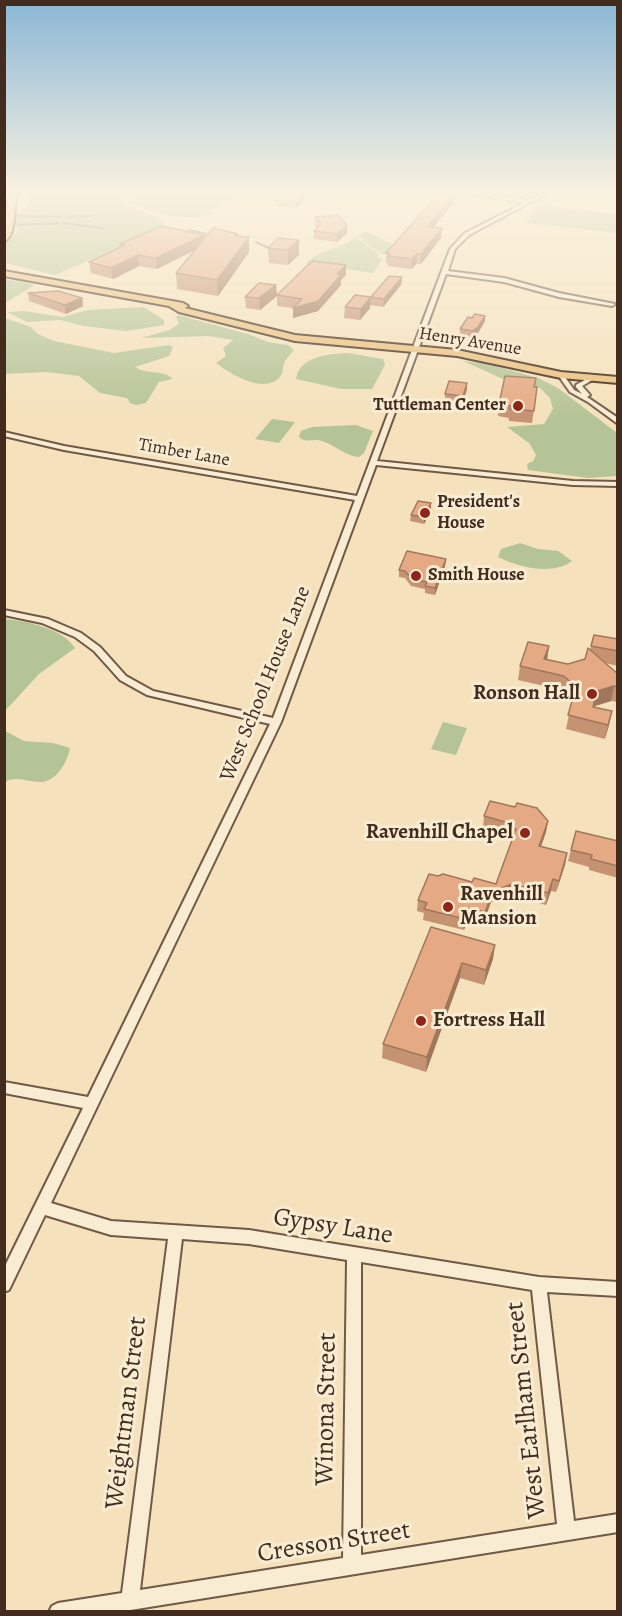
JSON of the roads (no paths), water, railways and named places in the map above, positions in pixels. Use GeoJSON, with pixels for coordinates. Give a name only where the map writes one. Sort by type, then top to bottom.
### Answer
{"type":"FeatureCollection","features":[{"type":"Feature","properties":{"kind":"main road","name":"Henry Avenue"},"geometry":{"type":"LineString","coordinates":[[4,273],[173,305],[182,310],[302,339],[477,356],[561,375],[618,380]]}},
{"type":"Feature","properties":{"kind":"street","name":"West School House Lane"},"geometry":{"type":"LineString","coordinates":[[4,1285],[276,722],[445,267]]}},
{"type":"Feature","properties":{"kind":"street"},"geometry":{"type":"LineString","coordinates":[[443,272],[504,280],[559,295],[615,305]]}},
{"type":"Feature","properties":{"kind":"street"},"geometry":{"type":"LineString","coordinates":[[561,375],[572,391],[618,422]]}},
{"type":"Feature","properties":{"kind":"street"},"geometry":{"type":"LineString","coordinates":[[590,401],[578,386],[592,378]]}},
{"type":"Feature","properties":{"kind":"street","name":"Timber Lane"},"geometry":{"type":"LineString","coordinates":[[4,434],[55,446],[360,498]]}},
{"type":"Feature","properties":{"kind":"street"},"geometry":{"type":"LineString","coordinates":[[373,463],[563,482],[618,484]]}},
{"type":"Feature","properties":{"kind":"street"},"geometry":{"type":"LineString","coordinates":[[4,612],[45,621],[78,635],[97,649],[123,678],[150,693],[276,722]]}},
{"type":"Feature","properties":{"kind":"street"},"geometry":{"type":"LineString","coordinates":[[4,1087],[92,1104]]}},
{"type":"Feature","properties":{"kind":"street","name":"Gypsy Lane"},"geometry":{"type":"LineString","coordinates":[[42,1207],[111,1228],[242,1237],[539,1284],[618,1289]]}},
{"type":"Feature","properties":{"kind":"street","name":"Weightman Street"},"geometry":{"type":"LineString","coordinates":[[130,1600],[176,1233]]}},
{"type":"Feature","properties":{"kind":"street","name":"Winona Street"},"geometry":{"type":"LineString","coordinates":[[352,1565],[354,1254]]}},
{"type":"Feature","properties":{"kind":"street","name":"West Earlham Street"},"geometry":{"type":"LineString","coordinates":[[539,1284],[566,1531]]}},
{"type":"Feature","properties":{"kind":"street","name":"Cresson Street"},"geometry":{"type":"LineString","coordinates":[[58,1611],[618,1523]]}},
{"type":"Feature","properties":{"kind":"place","name":"Tuttleman Center"},"geometry":{"type":"Point","coordinates":[518,406]}},
{"type":"Feature","properties":{"kind":"place","name":"President's House"},"geometry":{"type":"Point","coordinates":[425,513]}},
{"type":"Feature","properties":{"kind":"place","name":"Smith House"},"geometry":{"type":"Point","coordinates":[416,576]}},
{"type":"Feature","properties":{"kind":"place","name":"Ronson Hall"},"geometry":{"type":"Point","coordinates":[592,694]}},
{"type":"Feature","properties":{"kind":"place","name":"Ravenhill Chapel"},"geometry":{"type":"Point","coordinates":[525,833]}},
{"type":"Feature","properties":{"kind":"place","name":"Ravenhill Mansion"},"geometry":{"type":"Point","coordinates":[448,907]}},
{"type":"Feature","properties":{"kind":"place","name":"Fortress Hall"},"geometry":{"type":"Point","coordinates":[421,1021]}}]}
